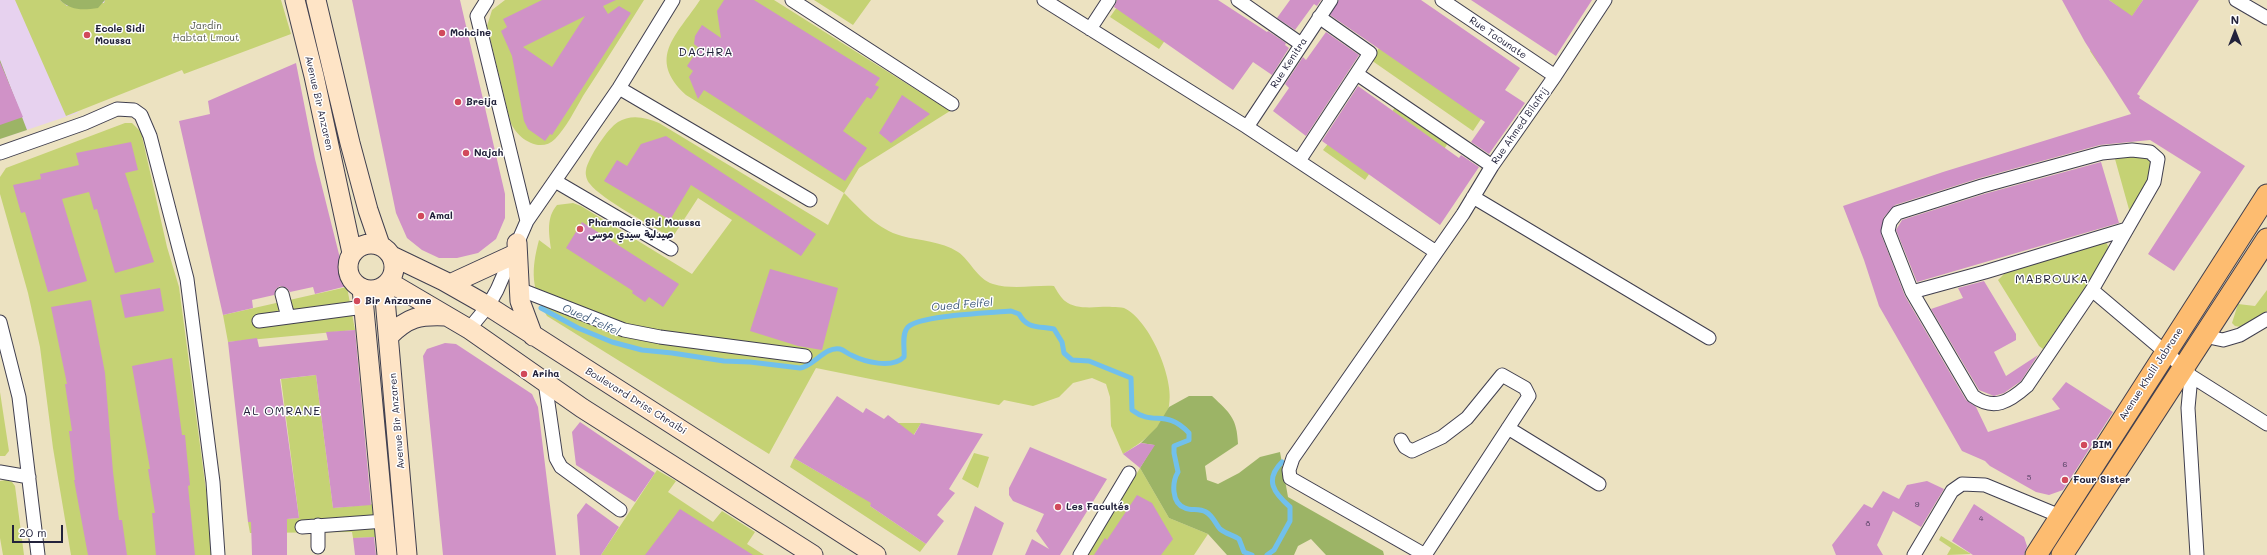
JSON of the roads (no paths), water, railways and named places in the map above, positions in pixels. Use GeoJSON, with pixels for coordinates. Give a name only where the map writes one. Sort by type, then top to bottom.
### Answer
{"type":"FeatureCollection","features":[{"type":"Feature","properties":{"kind":"main road","name":"Avenue Bir Anzaren"},"geometry":{"type":"LineString","coordinates":[[295,0],[317,92],[352,253]]}},
{"type":"Feature","properties":{"kind":"main road"},"geometry":{"type":"LineString","coordinates":[[316,0],[368,210],[395,269],[387,284],[373,290],[363,298],[348,269],[352,253],[365,244],[386,250]]}},
{"type":"Feature","properties":{"kind":"main road","name":"Avenue Khalil Jabrane"},"geometry":{"type":"LineString","coordinates":[[2036,555],[2267,195]]}},
{"type":"Feature","properties":{"kind":"main road"},"geometry":{"type":"LineString","coordinates":[[2062,555],[2187,372],[2204,336],[2267,239]]}},
{"type":"Feature","properties":{"kind":"main road"},"geometry":{"type":"LineString","coordinates":[[450,284],[515,249],[520,301],[533,336]]}},
{"type":"Feature","properties":{"kind":"main road","name":"Boulevard Driss Chraibi"},"geometry":{"type":"LineString","coordinates":[[386,250],[488,306],[876,555]]}},
{"type":"Feature","properties":{"kind":"main road","name":"Avenue Bir Anzaren"},"geometry":{"type":"LineString","coordinates":[[387,284],[389,336],[407,555]]}},
{"type":"Feature","properties":{"kind":"main road"},"geometry":{"type":"LineString","coordinates":[[387,284],[469,329],[582,408],[813,555]]}},
{"type":"Feature","properties":{"kind":"main road","name":"Avenue Bir Anzaren"},"geometry":{"type":"LineString","coordinates":[[363,298],[387,555]]}},
{"type":"Feature","properties":{"kind":"main road"},"geometry":{"type":"LineString","coordinates":[[389,336],[400,325],[413,318],[425,315],[445,316]]}},
{"type":"Feature","properties":{"kind":"street"},"geometry":{"type":"LineString","coordinates":[[487,0],[477,16],[527,221]]}},
{"type":"Feature","properties":{"kind":"street"},"geometry":{"type":"LineString","coordinates":[[469,329],[488,306],[527,221],[619,88],[674,0]]}},
{"type":"Feature","properties":{"kind":"street"},"geometry":{"type":"LineString","coordinates":[[792,0],[952,104]]}},
{"type":"Feature","properties":{"kind":"street"},"geometry":{"type":"LineString","coordinates":[[1044,0],[1247,126],[1436,252]]}},
{"type":"Feature","properties":{"kind":"street"},"geometry":{"type":"LineString","coordinates":[[1090,29],[1109,0]]}},
{"type":"Feature","properties":{"kind":"street"},"geometry":{"type":"LineString","coordinates":[[1238,0],[1301,44]]}},
{"type":"Feature","properties":{"kind":"street","name":"Rue Kenitra"},"geometry":{"type":"LineString","coordinates":[[1247,126],[1331,0]]}},
{"type":"Feature","properties":{"kind":"street","name":"Rue Taounate"},"geometry":{"type":"LineString","coordinates":[[1442,0],[1555,76]]}},
{"type":"Feature","properties":{"kind":"street"},"geometry":{"type":"LineString","coordinates":[[2236,0],[2267,17]]}},
{"type":"Feature","properties":{"kind":"street","name":"Rue Ahmed Bilafrij"},"geometry":{"type":"LineString","coordinates":[[1425,555],[1290,478],[1289,470],[1293,458],[1436,252],[1492,166],[1555,76],[1601,1]]}},
{"type":"Feature","properties":{"kind":"street"},"geometry":{"type":"LineString","coordinates":[[1299,161],[1370,53],[1319,18]]}},
{"type":"Feature","properties":{"kind":"street"},"geometry":{"type":"LineString","coordinates":[[1357,74],[1492,166]]}},
{"type":"Feature","properties":{"kind":"street"},"geometry":{"type":"LineString","coordinates":[[619,88],[810,200]]}},
{"type":"Feature","properties":{"kind":"street"},"geometry":{"type":"LineString","coordinates":[[0,152],[85,123],[118,109],[134,110],[141,115],[150,136],[187,279],[213,482],[218,555]]}},
{"type":"Feature","properties":{"kind":"street"},"geometry":{"type":"LineString","coordinates":[[2132,150],[2150,152],[2158,159],[2156,176],[2092,290],[2027,386],[2016,396],[1994,405],[1982,403],[1973,396],[1912,292],[1888,231],[1892,217],[1897,213],[1982,186],[2102,153],[2132,150]]}},
{"type":"Feature","properties":{"kind":"street"},"geometry":{"type":"LineString","coordinates":[[555,181],[671,249]]}},
{"type":"Feature","properties":{"kind":"street"},"geometry":{"type":"LineString","coordinates":[[1473,197],[1709,338]]}},
{"type":"Feature","properties":{"kind":"street"},"geometry":{"type":"LineString","coordinates":[[1912,292],[1985,272],[2127,229]]}},
{"type":"Feature","properties":{"kind":"street"},"geometry":{"type":"LineString","coordinates":[[519,289],[624,330],[660,337],[805,356]]}},
{"type":"Feature","properties":{"kind":"street"},"geometry":{"type":"LineString","coordinates":[[2092,290],[2187,372],[2267,424]]}},
{"type":"Feature","properties":{"kind":"street"},"geometry":{"type":"LineString","coordinates":[[282,294],[288,317]]}},
{"type":"Feature","properties":{"kind":"street"},"geometry":{"type":"LineString","coordinates":[[258,321],[288,317],[363,298]]}},
{"type":"Feature","properties":{"kind":"street"},"geometry":{"type":"LineString","coordinates":[[2204,336],[2223,340],[2240,335],[2267,319]]}},
{"type":"Feature","properties":{"kind":"street"},"geometry":{"type":"LineString","coordinates":[[0,324],[19,397],[38,555]]}},
{"type":"Feature","properties":{"kind":"street"},"geometry":{"type":"LineString","coordinates":[[2187,372],[2197,555]]}},
{"type":"Feature","properties":{"kind":"street"},"geometry":{"type":"LineString","coordinates":[[1401,440],[1405,447],[1412,451],[1442,437],[1468,418],[1502,375],[1525,388],[1529,396],[1425,555]]}},
{"type":"Feature","properties":{"kind":"street"},"geometry":{"type":"LineString","coordinates":[[545,382],[556,458],[561,467],[620,510]]}},
{"type":"Feature","properties":{"kind":"street"},"geometry":{"type":"LineString","coordinates":[[1508,428],[1599,484]]}},
{"type":"Feature","properties":{"kind":"street"},"geometry":{"type":"LineString","coordinates":[[0,472],[29,477]]}},
{"type":"Feature","properties":{"kind":"street"},"geometry":{"type":"LineString","coordinates":[[1080,555],[1129,473]]}},
{"type":"Feature","properties":{"kind":"street"},"geometry":{"type":"LineString","coordinates":[[1914,555],[1952,491],[1962,484],[1985,485],[2060,516]]}},
{"type":"Feature","properties":{"kind":"street"},"geometry":{"type":"LineString","coordinates":[[302,527],[385,521]]}},
{"type":"Feature","properties":{"kind":"street"},"geometry":{"type":"LineString","coordinates":[[318,526],[318,547]]}},
{"type":"Feature","properties":{"kind":"waterway","name":"Oued Felfel"},"geometry":{"type":"LineString","coordinates":[[541,308],[578,328],[612,342],[642,350],[724,361],[750,362],[800,368],[810,364],[829,350],[835,349],[840,349],[857,358],[871,362],[893,363],[904,357],[906,330],[915,323],[940,317],[1011,311],[1019,314],[1029,325],[1054,329],[1062,342],[1064,353],[1072,360],[1089,361],[1131,378],[1132,410],[1147,417],[1173,421],[1189,433],[1189,440],[1174,446],[1178,472],[1174,486],[1177,502],[1185,508],[1206,512],[1220,529],[1239,539],[1244,552],[1252,555]]}},
{"type":"Feature","properties":{"kind":"waterway","name":"Oued Felfel"},"geometry":{"type":"LineString","coordinates":[[1267,555],[1274,550],[1290,521],[1290,507],[1279,497],[1273,486],[1272,480],[1273,475],[1282,462]]}},
{"type":"Feature","properties":{"kind":"place","name":"Mohcine"},"geometry":{"type":"Point","coordinates":[442,33]}},
{"type":"Feature","properties":{"kind":"place","name":"Ecole Sidi Moussa"},"geometry":{"type":"Point","coordinates":[87,35]}},
{"type":"Feature","properties":{"kind":"place","name":"Breija"},"geometry":{"type":"Point","coordinates":[458,102]}},
{"type":"Feature","properties":{"kind":"place","name":"Najah"},"geometry":{"type":"Point","coordinates":[466,153]}},
{"type":"Feature","properties":{"kind":"place","name":"Amal"},"geometry":{"type":"Point","coordinates":[421,216]}},
{"type":"Feature","properties":{"kind":"place","name":"Pharmacie Sid Moussa صيدلية سيدي موسى"},"geometry":{"type":"Point","coordinates":[580,229]}},
{"type":"Feature","properties":{"kind":"place","name":"Bir Anzarane"},"geometry":{"type":"Point","coordinates":[357,301]}},
{"type":"Feature","properties":{"kind":"place","name":"Ariha"},"geometry":{"type":"Point","coordinates":[524,374]}},
{"type":"Feature","properties":{"kind":"place","name":"BIM"},"geometry":{"type":"Point","coordinates":[2084,445]}},
{"type":"Feature","properties":{"kind":"place","name":"Four Sister"},"geometry":{"type":"Point","coordinates":[2065,480]}},
{"type":"Feature","properties":{"kind":"place","name":"Les Facultés"},"geometry":{"type":"Point","coordinates":[1058,507]}},
{"type":"Feature","properties":{"kind":"district","name":"DACHRA"},"geometry":{"type":"Point","coordinates":[706,52]}},
{"type":"Feature","properties":{"kind":"district","name":"MABROUKA"},"geometry":{"type":"Point","coordinates":[2052,279]}},
{"type":"Feature","properties":{"kind":"district","name":"AL OMRANE"},"geometry":{"type":"Point","coordinates":[282,411]}},
{"type":"Feature","properties":{"kind":"park label","name":"Jardin Habtat Lmout"},"geometry":{"type":"Point","coordinates":[206,32]}}]}
